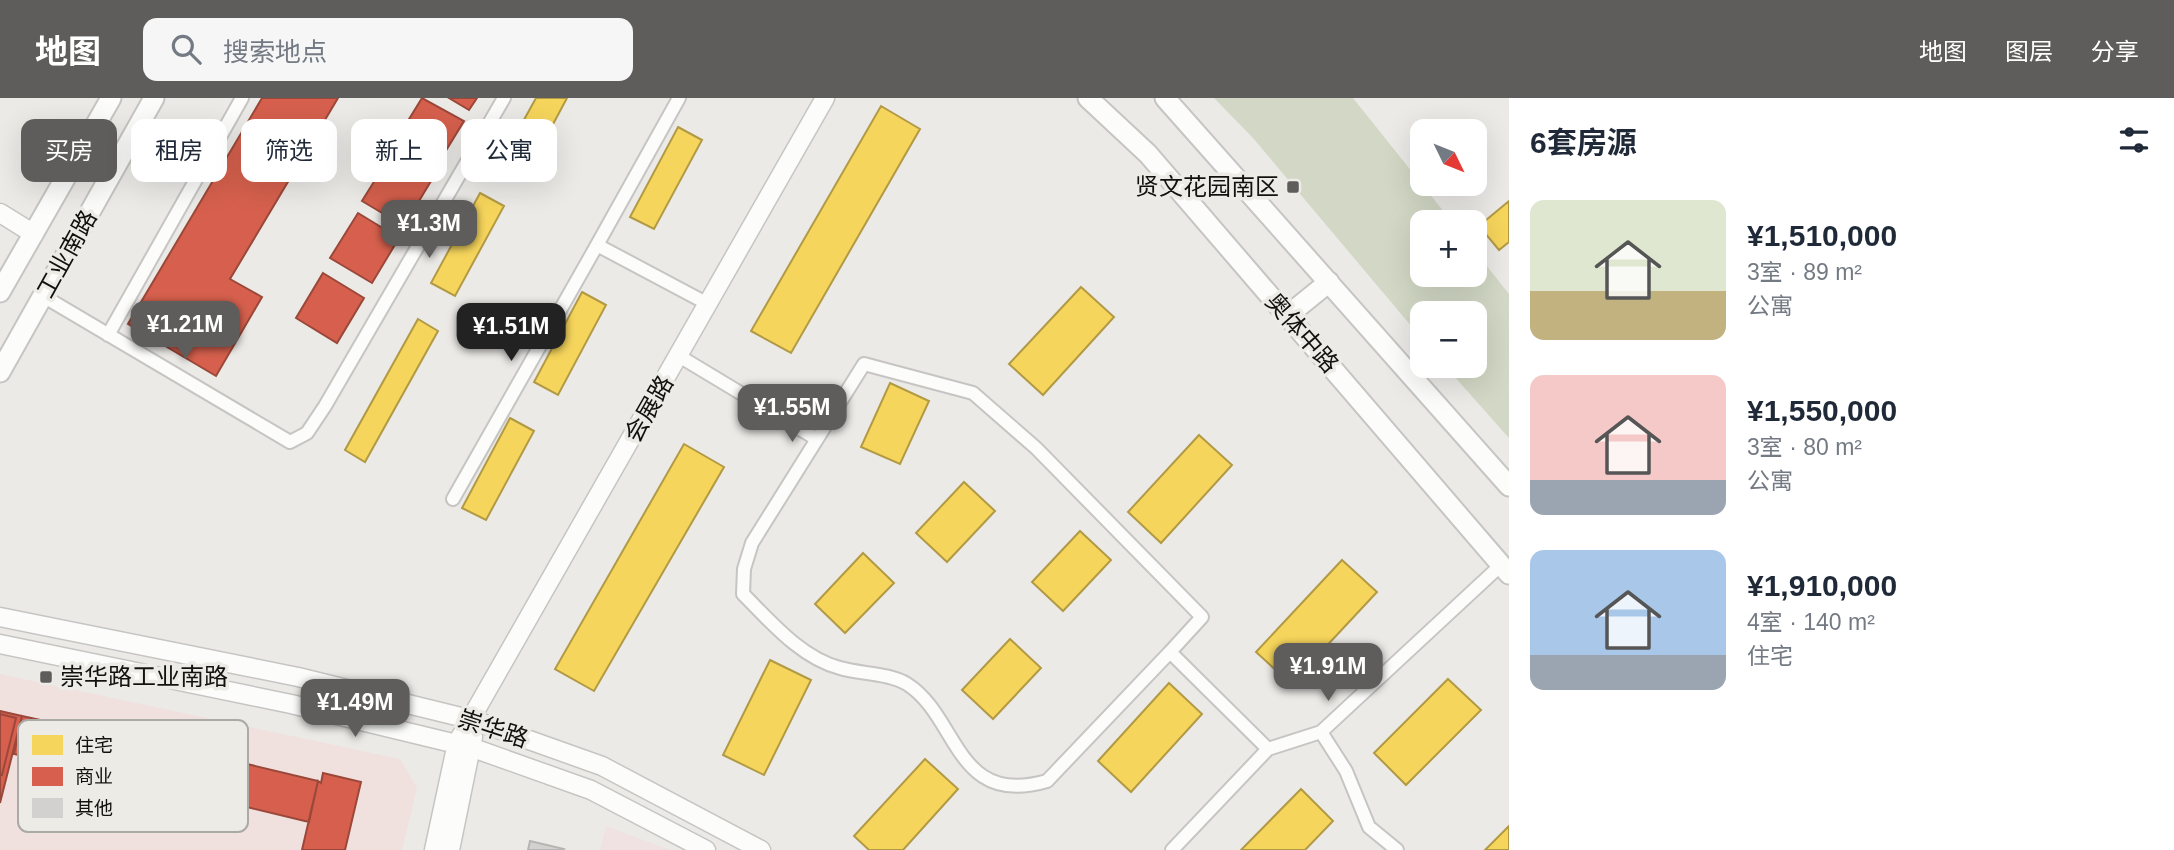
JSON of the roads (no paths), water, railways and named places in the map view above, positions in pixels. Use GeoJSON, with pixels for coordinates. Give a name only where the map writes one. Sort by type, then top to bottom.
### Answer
{"type":"FeatureCollection","features":[{"type":"Feature","properties":{"kind":"main road","name":"工业南路"},"geometry":{"type":"LineString","coordinates":[[0,292],[111,98]]}},
{"type":"Feature","properties":{"kind":"main road","name":"工业南路"},"geometry":{"type":"LineString","coordinates":[[0,372],[154,98]]}},
{"type":"Feature","properties":{"kind":"main road","name":"会展路"},"geometry":{"type":"LineString","coordinates":[[434,850],[473,720],[825,98]]}},
{"type":"Feature","properties":{"kind":"main road","name":"奥体中路"},"geometry":{"type":"LineString","coordinates":[[1088,98],[1148,154],[1505,569]]}},
{"type":"Feature","properties":{"kind":"main road"},"geometry":{"type":"LineString","coordinates":[[1165,98],[1509,486]]}},
{"type":"Feature","properties":{"kind":"main road"},"geometry":{"type":"LineString","coordinates":[[0,213],[34,234]]}},
{"type":"Feature","properties":{"kind":"main road"},"geometry":{"type":"LineString","coordinates":[[1287,316],[1329,282]]}},
{"type":"Feature","properties":{"kind":"main road","name":"崇华路"},"geometry":{"type":"LineString","coordinates":[[0,617],[298,677],[473,720],[602,766],[761,850]]}},
{"type":"Feature","properties":{"kind":"main road","name":"崇华路"},"geometry":{"type":"LineString","coordinates":[[0,644],[291,704],[465,745],[591,790],[706,850]]}},
{"type":"Feature","properties":{"kind":"main road","name":"会展路"},"geometry":{"type":"LineString","coordinates":[[450,850],[465,745]]}},
{"type":"Feature","properties":{"kind":"street"},"geometry":{"type":"LineString","coordinates":[[108,335],[242,98]]}},
{"type":"Feature","properties":{"kind":"street"},"geometry":{"type":"LineString","coordinates":[[43,296],[290,442],[307,433],[504,98]]}},
{"type":"Feature","properties":{"kind":"street"},"geometry":{"type":"LineString","coordinates":[[453,499],[679,98]]}},
{"type":"Feature","properties":{"kind":"street"},"geometry":{"type":"LineString","coordinates":[[597,245],[708,304]]}},
{"type":"Feature","properties":{"kind":"street"},"geometry":{"type":"LineString","coordinates":[[679,356],[815,439]]}},
{"type":"Feature","properties":{"kind":"street"},"geometry":{"type":"LineString","coordinates":[[864,364],[973,393],[1035,448],[1202,617],[1170,652],[1047,781],[1028,786],[983,775],[956,749],[937,713],[906,684],[821,661],[794,642],[743,594],[744,569],[752,543],[864,364]]}},
{"type":"Feature","properties":{"kind":"street"},"geometry":{"type":"LineString","coordinates":[[1172,850],[1268,749],[1321,732],[1505,569]]}},
{"type":"Feature","properties":{"kind":"street"},"geometry":{"type":"LineString","coordinates":[[1170,652],[1268,749]]}},
{"type":"Feature","properties":{"kind":"street"},"geometry":{"type":"LineString","coordinates":[[1321,732],[1346,771],[1369,827],[1396,850]]}},
{"type":"Feature","properties":{"kind":"place","name":"贤文花园南区"},"geometry":{"type":"Point","coordinates":[1293,187]}},
{"type":"Feature","properties":{"kind":"place","name":"崇华路工业南路"},"geometry":{"type":"Point","coordinates":[46,677]}}]}
